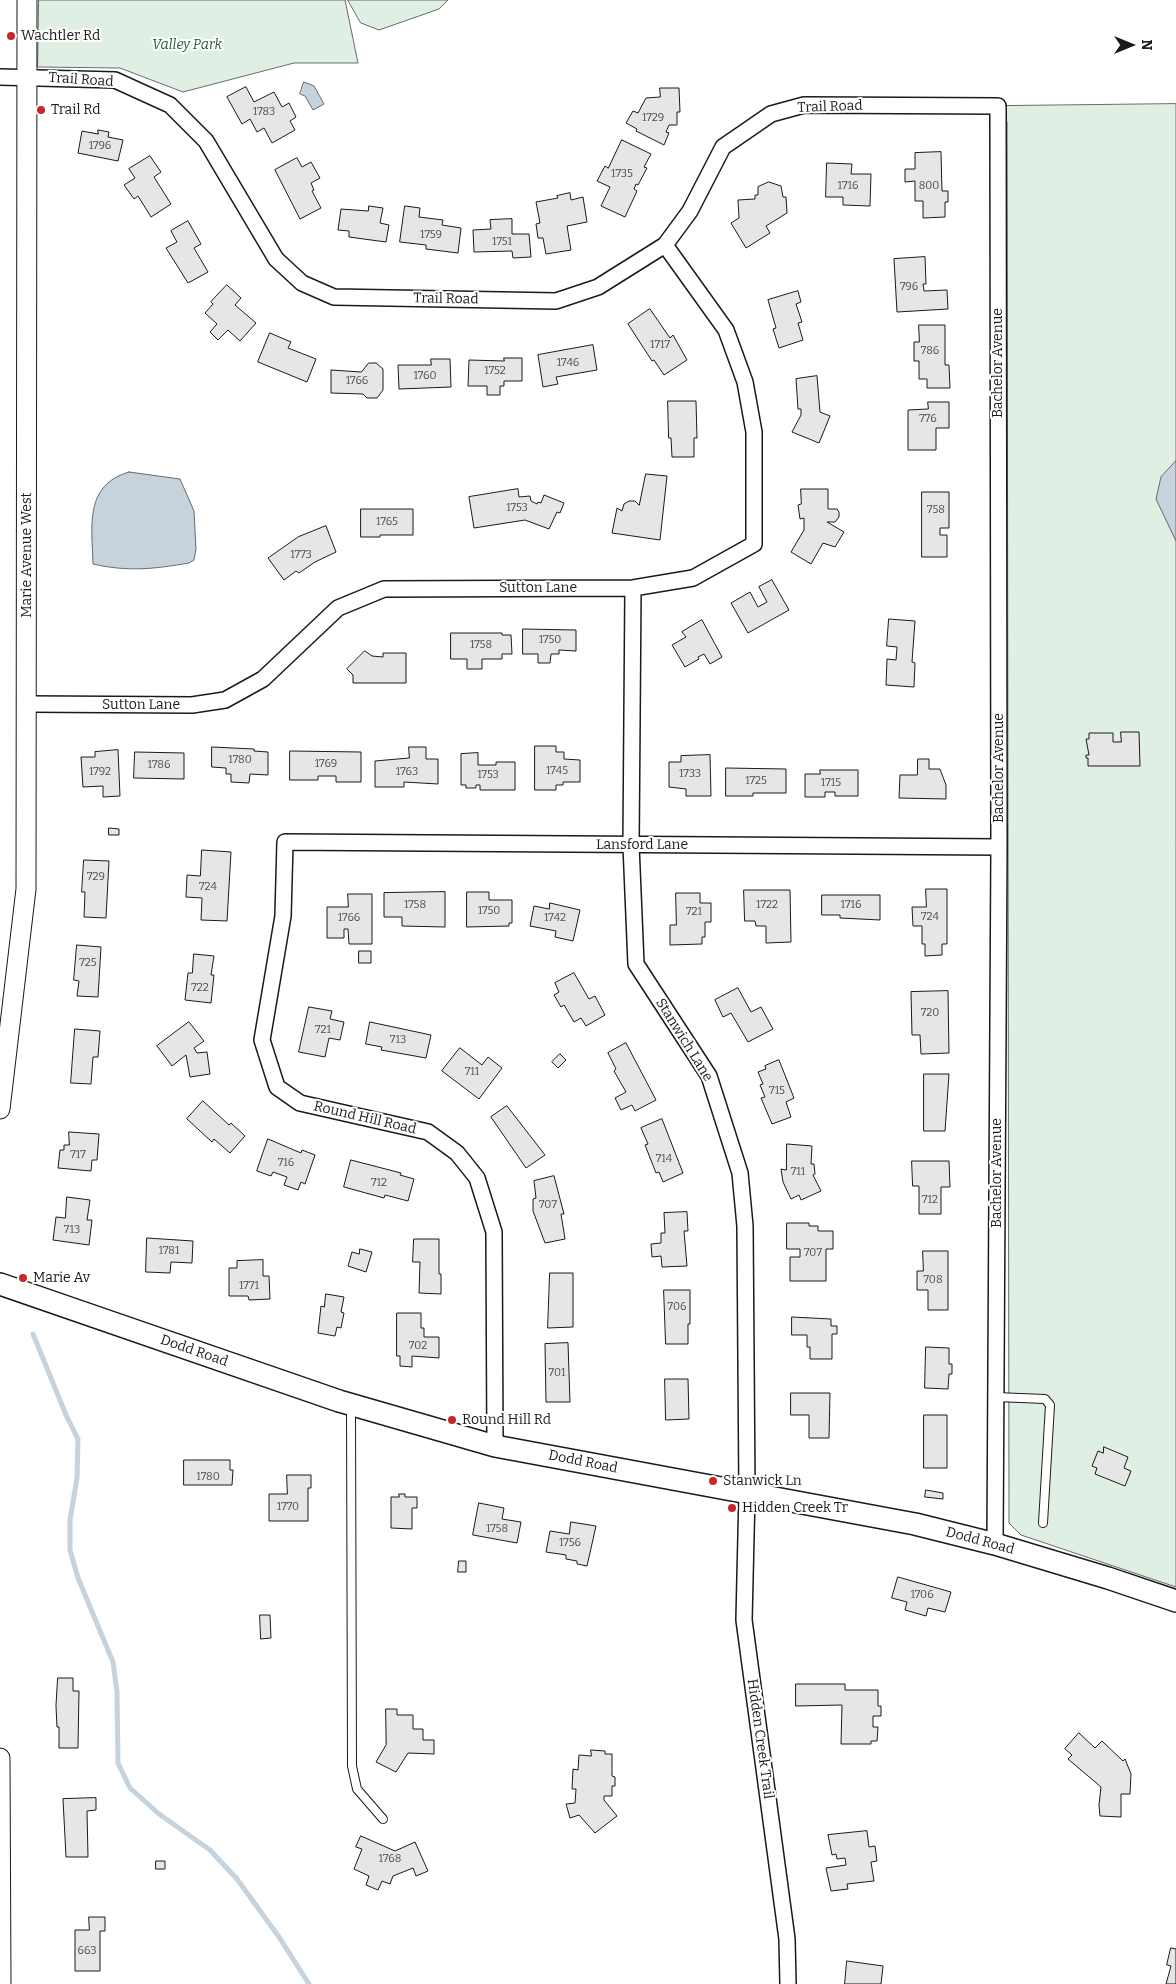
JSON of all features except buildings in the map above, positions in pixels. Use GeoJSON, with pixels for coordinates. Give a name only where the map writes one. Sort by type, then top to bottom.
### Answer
{"type":"FeatureCollection","features":[{"type":"Feature","properties":{"kind":"main road","name":"Dodd Road"},"geometry":{"type":"LineString","coordinates":[[0,1284],[351,1405],[495,1446],[915,1524],[995,1544],[1108,1578],[1176,1602]]}},
{"type":"Feature","properties":{"kind":"street","name":"Marie Avenue West"},"geometry":{"type":"LineString","coordinates":[[0,1110],[26,888],[27,0]]}},
{"type":"Feature","properties":{"kind":"street","name":"Trail Road"},"geometry":{"type":"LineString","coordinates":[[0,77],[115,80],[170,105],[206,141],[276,260],[302,282],[334,297],[556,301],[598,287],[665,244],[690,211],[723,147],[753,124],[771,114],[804,105],[884,105]]}},
{"type":"Feature","properties":{"kind":"street","name":"Bachelor Avenue"},"geometry":{"type":"LineString","coordinates":[[884,105],[998,106],[999,847],[995,1544]]}},
{"type":"Feature","properties":{"kind":"street","name":"Sutton Lane"},"geometry":{"type":"LineString","coordinates":[[27,704],[192,705],[225,700],[263,679],[338,608],[384,589],[633,588],[693,578],[754,544],[754,432],[745,382],[726,330],[665,244]]}},
{"type":"Feature","properties":{"kind":"street","name":"Stanwich Lane"},"geometry":{"type":"LineString","coordinates":[[633,588],[631,845],[636,964],[708,1076],[740,1172],[745,1226],[747,1493]]}},
{"type":"Feature","properties":{"kind":"street","name":"Lansford Lane"},"geometry":{"type":"LineString","coordinates":[[286,842],[999,847]]}},
{"type":"Feature","properties":{"kind":"street","name":"Round Hill Road"},"geometry":{"type":"LineString","coordinates":[[286,842],[283,916],[262,1040],[277,1087],[300,1103],[428,1132],[457,1153],[477,1178],[494,1232],[495,1446]]}},
{"type":"Feature","properties":{"kind":"street","name":"Hidden Creek Trail"},"geometry":{"type":"LineString","coordinates":[[747,1493],[744,1620],[787,1939],[788,1984]]}},
{"type":"Feature","properties":{"kind":"street"},"geometry":{"type":"LineString","coordinates":[[0,1758],[1,1984]]}},
{"type":"Feature","properties":{"kind":"lane"},"geometry":{"type":"LineString","coordinates":[[996,1397],[1045,1399],[1050,1405],[1044,1524]]}},
{"type":"Feature","properties":{"kind":"lane"},"geometry":{"type":"LineString","coordinates":[[351,1405],[352,1766],[357,1788],[383,1819]]}},
{"type":"Feature","properties":{"kind":"green space","name":"Valley Park"},"geometry":{"type":"Polygon","coordinates":[[[39,0],[345,0],[358,63],[294,63],[183,92],[120,68],[38,67],[39,0]]]}},
{"type":"Feature","properties":{"kind":"green space"},"geometry":{"type":"Polygon","coordinates":[[[348,0],[448,0],[439,9],[379,30],[361,23],[348,0]]]}},
{"type":"Feature","properties":{"kind":"green space"},"geometry":{"type":"Polygon","coordinates":[[[1176,104],[1176,1587],[1021,1535],[1009,1523],[1007,122],[998,106],[1176,104]]]}},
{"type":"Feature","properties":{"kind":"shaded area"},"geometry":{"type":"Polygon","coordinates":[[[304,82],[314,86],[324,104],[313,110],[305,96],[300,94],[304,82]]]}},
{"type":"Feature","properties":{"kind":"shaded area"},"geometry":{"type":"Polygon","coordinates":[[[1176,461],[1176,541],[1156,499],[1161,477],[1176,461]]]}},
{"type":"Feature","properties":{"kind":"shaded area"},"geometry":{"type":"Polygon","coordinates":[[[129,472],[180,479],[194,511],[196,549],[194,560],[189,563],[141,569],[93,564],[92,522],[98,497],[104,487],[114,478],[129,472]]]}},
{"type":"Feature","properties":{"kind":"waterway"},"geometry":{"type":"LineString","coordinates":[[33,1334],[66,1415],[78,1439],[77,1478],[70,1520],[70,1550],[78,1578],[113,1662],[117,1692],[118,1763],[130,1788],[159,1814],[210,1850],[237,1879],[279,1937],[309,1984]]}},
{"type":"Feature","properties":{"kind":"place","name":"Wachtler Rd"},"geometry":{"type":"Point","coordinates":[11,36]}},
{"type":"Feature","properties":{"kind":"place","name":"Trail Rd"},"geometry":{"type":"Point","coordinates":[41,110]}},
{"type":"Feature","properties":{"kind":"place","name":"Marie Av"},"geometry":{"type":"Point","coordinates":[23,1278]}},
{"type":"Feature","properties":{"kind":"place","name":"Round Hill Rd"},"geometry":{"type":"Point","coordinates":[452,1420]}},
{"type":"Feature","properties":{"kind":"place","name":"Stanwick Ln"},"geometry":{"type":"Point","coordinates":[713,1481]}},
{"type":"Feature","properties":{"kind":"place","name":"Hidden Creek Tr"},"geometry":{"type":"Point","coordinates":[732,1508]}}]}
